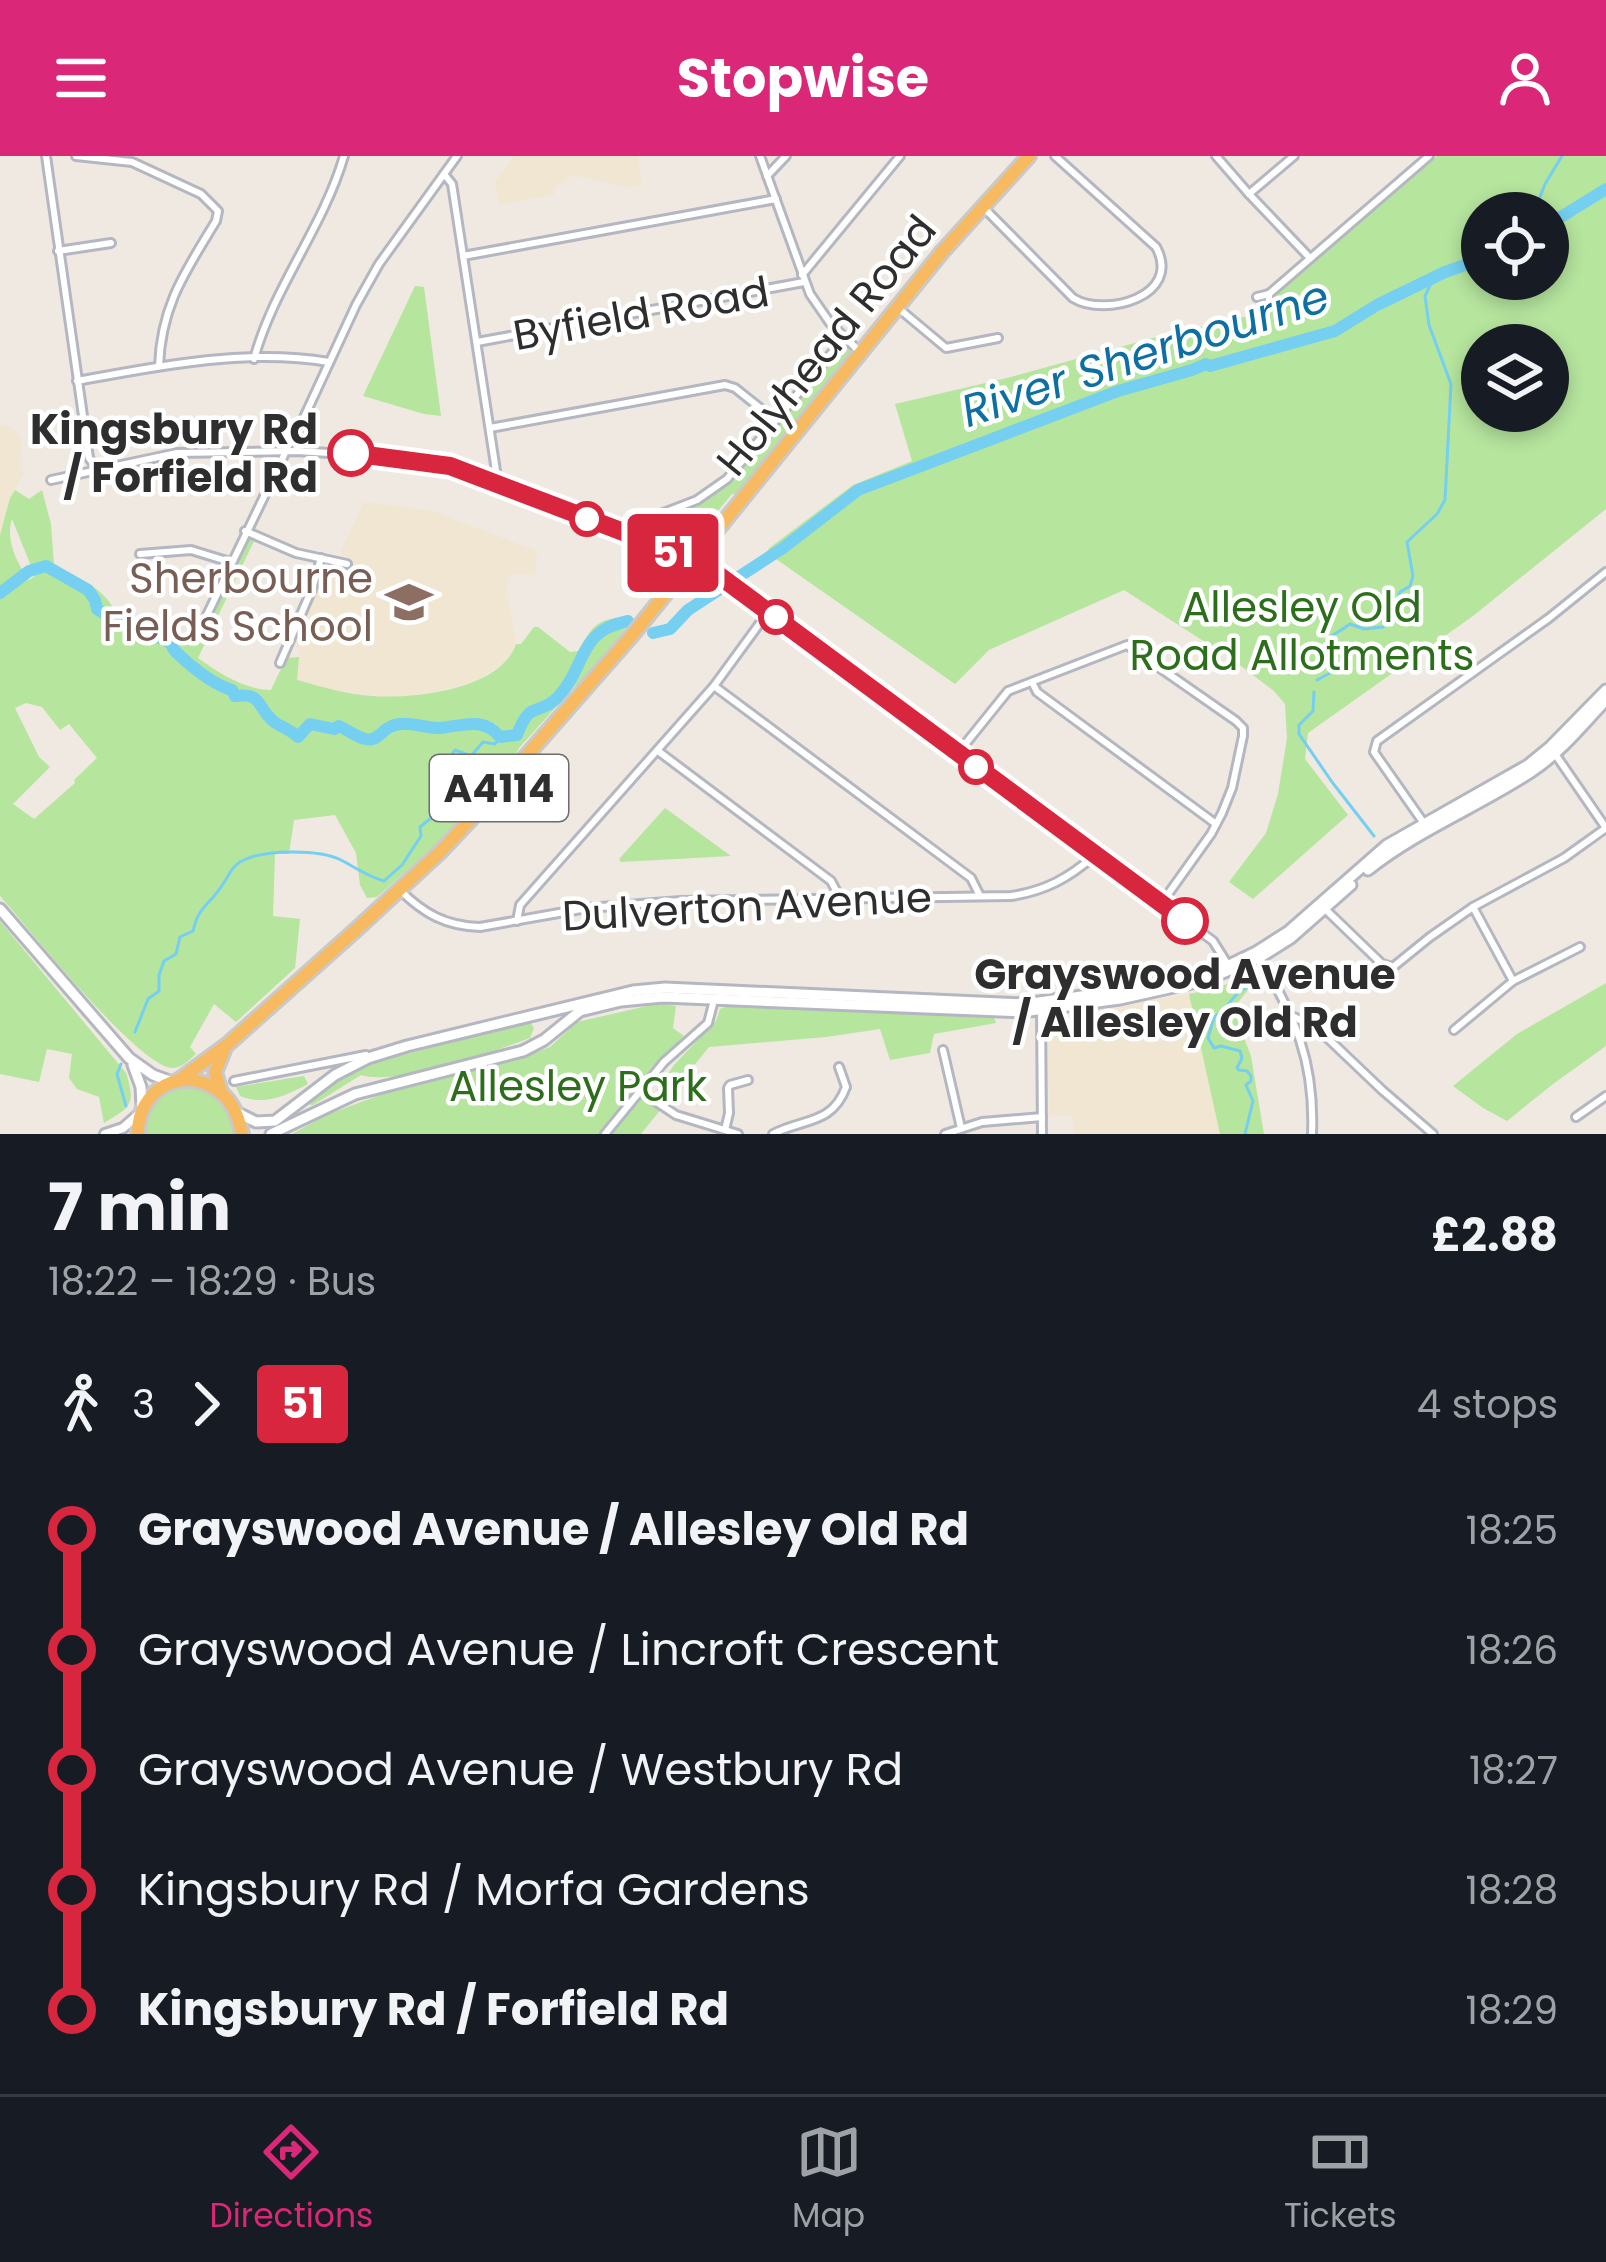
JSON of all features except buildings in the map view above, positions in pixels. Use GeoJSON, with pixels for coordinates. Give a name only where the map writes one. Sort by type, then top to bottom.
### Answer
{"type":"FeatureCollection","features":[{"type":"Feature","properties":{"kind":"highway","name":"Holyhead Road"},"geometry":{"type":"LineString","coordinates":[[141,1110],[152,1093],[228,1044],[400,890],[486,802],[637,629],[860,352],[1029,156]]}},
{"type":"Feature","properties":{"kind":"highway"},"geometry":{"type":"LineString","coordinates":[[228,1044],[215,1072],[242,1134]]}},
{"type":"Feature","properties":{"kind":"highway"},"geometry":{"type":"LineString","coordinates":[[176,1081],[201,1083],[221,1092]]}},
{"type":"Feature","properties":{"kind":"highway"},"geometry":{"type":"LineString","coordinates":[[138,1134],[141,1110]]}},
{"type":"Feature","properties":{"kind":"main road"},"geometry":{"type":"LineString","coordinates":[[1553,750],[1606,690]]}},
{"type":"Feature","properties":{"kind":"main road"},"geometry":{"type":"LineString","coordinates":[[236,1112],[256,1122],[275,1120],[335,1075],[389,1051],[633,991],[665,988],[997,1012],[1174,988],[1258,956],[1426,827],[1502,790],[1606,700]]}},
{"type":"Feature","properties":{"kind":"main road"},"geometry":{"type":"LineString","coordinates":[[0,909],[129,1058],[153,1075],[176,1081]]}},
{"type":"Feature","properties":{"kind":"main road"},"geometry":{"type":"LineString","coordinates":[[271,1134],[355,1094],[523,1051],[580,1011],[621,1001],[663,997],[868,1002]]}},
{"type":"Feature","properties":{"kind":"main road"},"geometry":{"type":"LineString","coordinates":[[544,1011],[554,1031]]}},
{"type":"Feature","properties":{"kind":"main road"},"geometry":{"type":"LineString","coordinates":[[129,1058],[137,1075],[141,1110]]}},
{"type":"Feature","properties":{"kind":"street"},"geometry":{"type":"LineString","coordinates":[[46,156],[89,458],[99,467]]}},
{"type":"Feature","properties":{"kind":"street"},"geometry":{"type":"LineString","coordinates":[[76,156],[131,159],[201,194],[218,211],[168,307],[159,366]]}},
{"type":"Feature","properties":{"kind":"street"},"geometry":{"type":"LineString","coordinates":[[254,358],[268,316],[320,219],[344,156]]}},
{"type":"Feature","properties":{"kind":"street"},"geometry":{"type":"LineString","coordinates":[[296,451],[299,426],[379,263],[458,156]]}},
{"type":"Feature","properties":{"kind":"street"},"geometry":{"type":"LineString","coordinates":[[760,156],[803,278],[820,309],[860,352]]}},
{"type":"Feature","properties":{"kind":"street"},"geometry":{"type":"LineString","coordinates":[[767,176],[786,156]]}},
{"type":"Feature","properties":{"kind":"street"},"geometry":{"type":"LineString","coordinates":[[803,278],[900,156]]}},
{"type":"Feature","properties":{"kind":"street"},"geometry":{"type":"LineString","coordinates":[[983,207],[1083,304],[1108,305],[1153,290],[1162,270],[1159,252],[1055,156]]}},
{"type":"Feature","properties":{"kind":"street"},"geometry":{"type":"LineString","coordinates":[[1216,156],[1309,257]]}},
{"type":"Feature","properties":{"kind":"street"},"geometry":{"type":"LineString","coordinates":[[1249,194],[1294,156]]}},
{"type":"Feature","properties":{"kind":"street"},"geometry":{"type":"LineString","coordinates":[[1257,298],[1269,298],[1309,257],[1429,156]]}},
{"type":"Feature","properties":{"kind":"street"},"geometry":{"type":"LineString","coordinates":[[444,174],[452,184],[497,484]]}},
{"type":"Feature","properties":{"kind":"street"},"geometry":{"type":"LineString","coordinates":[[463,256],[776,199]]}},
{"type":"Feature","properties":{"kind":"street"},"geometry":{"type":"LineString","coordinates":[[58,251],[110,243]]}},
{"type":"Feature","properties":{"kind":"street","name":"Byfield Road"},"geometry":{"type":"LineString","coordinates":[[477,342],[795,286],[803,278]]}},
{"type":"Feature","properties":{"kind":"street"},"geometry":{"type":"LineString","coordinates":[[897,308],[946,348],[998,338]]}},
{"type":"Feature","properties":{"kind":"street"},"geometry":{"type":"LineString","coordinates":[[626,533],[635,524],[712,491],[740,466],[844,338]]}},
{"type":"Feature","properties":{"kind":"street"},"geometry":{"type":"LineString","coordinates":[[77,381],[159,366],[254,358],[329,362]]}},
{"type":"Feature","properties":{"kind":"street"},"geometry":{"type":"LineString","coordinates":[[490,428],[724,386],[735,388],[775,420]]}},
{"type":"Feature","properties":{"kind":"street"},"geometry":{"type":"LineString","coordinates":[[207,615],[286,451]]}},
{"type":"Feature","properties":{"kind":"street"},"geometry":{"type":"LineString","coordinates":[[51,480],[179,452],[368,454],[453,467],[626,533],[693,561],[735,587],[1213,941],[1230,968]]}},
{"type":"Feature","properties":{"kind":"street"},"geometry":{"type":"LineString","coordinates":[[245,531],[296,553],[347,564]]}},
{"type":"Feature","properties":{"kind":"street"},"geometry":{"type":"LineString","coordinates":[[140,554],[191,550],[231,562]]}},
{"type":"Feature","properties":{"kind":"street"},"geometry":{"type":"LineString","coordinates":[[280,663],[321,559]]}},
{"type":"Feature","properties":{"kind":"street"},"geometry":{"type":"LineString","coordinates":[[1426,827],[1374,752],[1377,741],[1606,572]]}},
{"type":"Feature","properties":{"kind":"street"},"geometry":{"type":"LineString","coordinates":[[517,920],[520,905],[714,686],[768,612]]}},
{"type":"Feature","properties":{"kind":"street"},"geometry":{"type":"LineString","coordinates":[[958,753],[1008,691],[1127,645],[1236,721],[1243,728],[1232,788],[1216,824],[1161,904]]}},
{"type":"Feature","properties":{"kind":"street"},"geometry":{"type":"LineString","coordinates":[[286,649],[296,654]]}},
{"type":"Feature","properties":{"kind":"street"},"geometry":{"type":"LineString","coordinates":[[1032,682],[1037,692],[1216,824]]}},
{"type":"Feature","properties":{"kind":"street"},"geometry":{"type":"LineString","coordinates":[[714,686],[971,878],[980,896]]}},
{"type":"Feature","properties":{"kind":"street"},"geometry":{"type":"LineString","coordinates":[[657,750],[831,880],[840,898]]}},
{"type":"Feature","properties":{"kind":"street"},"geometry":{"type":"LineString","coordinates":[[1323,907],[1388,967],[1473,907],[1564,858],[1606,828],[1553,750]]}},
{"type":"Feature","properties":{"kind":"street","name":"Dulverton Avenue"},"geometry":{"type":"LineString","coordinates":[[400,890],[423,911],[448,923],[481,927],[641,903],[1011,896],[1041,890],[1095,855]]}},
{"type":"Feature","properties":{"kind":"street"},"geometry":{"type":"LineString","coordinates":[[1473,907],[1513,981]]}},
{"type":"Feature","properties":{"kind":"street"},"geometry":{"type":"LineString","coordinates":[[1454,1030],[1513,981],[1580,947]]}},
{"type":"Feature","properties":{"kind":"street"},"geometry":{"type":"LineString","coordinates":[[1258,956],[1279,987],[1303,1047],[1312,1134]]}},
{"type":"Feature","properties":{"kind":"street"},"geometry":{"type":"LineString","coordinates":[[605,1134],[674,1052],[708,1023],[714,999]]}},
{"type":"Feature","properties":{"kind":"street"},"geometry":{"type":"LineString","coordinates":[[1041,1007],[1042,1134]]}},
{"type":"Feature","properties":{"kind":"street"},"geometry":{"type":"LineString","coordinates":[[1292,1016],[1318,1029],[1433,1134]]}},
{"type":"Feature","properties":{"kind":"street"},"geometry":{"type":"LineString","coordinates":[[943,1050],[962,1128]]}},
{"type":"Feature","properties":{"kind":"street"},"geometry":{"type":"LineString","coordinates":[[234,1081],[389,1051]]}},
{"type":"Feature","properties":{"kind":"street"},"geometry":{"type":"LineString","coordinates":[[773,1134],[834,1109],[846,1087],[839,1067]]}},
{"type":"Feature","properties":{"kind":"street"},"geometry":{"type":"LineString","coordinates":[[724,1130],[728,1088],[748,1081]]}},
{"type":"Feature","properties":{"kind":"street"},"geometry":{"type":"LineString","coordinates":[[640,1091],[676,1114],[738,1134]]}},
{"type":"Feature","properties":{"kind":"street"},"geometry":{"type":"LineString","coordinates":[[1576,1117],[1606,1096]]}},
{"type":"Feature","properties":{"kind":"street"},"geometry":{"type":"LineString","coordinates":[[105,1134],[123,1128],[141,1110]]}},
{"type":"Feature","properties":{"kind":"street"},"geometry":{"type":"LineString","coordinates":[[945,1134],[994,1120],[1042,1118]]}},
{"type":"Feature","properties":{"kind":"shaded area"},"geometry":{"type":"Polygon","coordinates":[[[514,156],[638,156],[642,185],[629,188],[573,175],[554,188],[555,194],[499,205],[495,182],[514,156]]]}},
{"type":"Feature","properties":{"kind":"shaded area"},"geometry":{"type":"Polygon","coordinates":[[[0,424],[20,437],[19,469],[24,473],[10,498],[0,535],[0,424]]]}},
{"type":"Feature","properties":{"kind":"shaded area","name":"Sherbourne Fields School"},"geometry":{"type":"Polygon","coordinates":[[[364,502],[432,511],[537,551],[535,575],[510,574],[506,587],[516,644],[506,662],[475,681],[396,697],[340,692],[297,680],[299,650],[292,642],[321,569],[348,572],[351,560],[340,553],[364,502]]]}},
{"type":"Feature","properties":{"kind":"shaded area"},"geometry":{"type":"Polygon","coordinates":[[[1189,994],[1220,1134],[1073,1134],[1073,1116],[1049,1116],[1048,1029],[1059,1017],[1189,994]]]}},
{"type":"Feature","properties":{"kind":"green space","name":"Allesley Old Road Allotments"},"geometry":{"type":"Polygon","coordinates":[[[1437,156],[1606,156],[1606,509],[1473,616],[1308,733],[1305,759],[1348,815],[1253,899],[1229,882],[1266,833],[1287,738],[1285,704],[1233,660],[1124,590],[989,650],[955,684],[768,549],[853,485],[912,461],[895,404],[1243,317],[1272,304],[1282,287],[1437,156]]]}},
{"type":"Feature","properties":{"kind":"green space"},"geometry":{"type":"Polygon","coordinates":[[[415,286],[424,287],[441,416],[363,396],[415,286]]]}},
{"type":"Feature","properties":{"kind":"green space"},"geometry":{"type":"Polygon","coordinates":[[[846,347],[850,356],[740,493],[732,494],[693,541],[672,543],[648,535],[643,526],[702,502],[727,484],[846,347]]]}},
{"type":"Feature","properties":{"kind":"green space"},"geometry":{"type":"Polygon","coordinates":[[[15,490],[29,499],[42,490],[54,565],[96,589],[115,611],[181,645],[196,615],[214,624],[198,658],[233,680],[261,689],[271,690],[286,658],[299,657],[297,680],[372,696],[431,693],[493,672],[534,627],[570,652],[578,651],[602,622],[627,618],[625,629],[458,825],[377,897],[367,898],[360,885],[356,853],[335,815],[294,820],[289,854],[275,854],[273,916],[300,919],[295,968],[236,1022],[214,1004],[190,1047],[196,1054],[173,1068],[157,1062],[111,1022],[0,896],[0,535],[15,490]],[[12,519],[13,551],[29,580],[35,576],[12,519]],[[26,703],[15,708],[39,757],[50,767],[13,804],[34,819],[97,758],[69,724],[60,730],[42,707],[26,703]]]}},
{"type":"Feature","properties":{"kind":"green space"},"geometry":{"type":"Polygon","coordinates":[[[248,538],[255,539],[217,618],[214,607],[248,538]]]}},
{"type":"Feature","properties":{"kind":"green space"},"geometry":{"type":"Polygon","coordinates":[[[665,808],[731,856],[621,862],[665,808]]]}},
{"type":"Feature","properties":{"kind":"green space"},"geometry":{"type":"Polygon","coordinates":[[[0,921],[126,1073],[129,1104],[104,1123],[99,1097],[77,1089],[69,1078],[72,1054],[47,1049],[39,1082],[0,1074],[0,921]]]}},
{"type":"Feature","properties":{"kind":"green space"},"geometry":{"type":"Polygon","coordinates":[[[1253,978],[1251,986],[1233,1009],[1251,1056],[1264,1134],[1220,1134],[1189,994],[1253,978]]]}},
{"type":"Feature","properties":{"kind":"green space"},"geometry":{"type":"Polygon","coordinates":[[[1606,983],[1606,1046],[1507,1121],[1453,1086],[1517,1034],[1606,983]]]}},
{"type":"Feature","properties":{"kind":"green space","name":"Allesley Park"},"geometry":{"type":"Polygon","coordinates":[[[660,1003],[676,1006],[673,1028],[684,1036],[652,1067],[601,1134],[292,1134],[326,1115],[391,1091],[550,1047],[577,1022],[660,1003]]]}},
{"type":"Feature","properties":{"kind":"green space"},"geometry":{"type":"Polygon","coordinates":[[[725,1007],[863,1008],[994,1017],[996,1023],[934,1034],[930,1053],[890,1060],[880,1029],[709,1047],[666,1100],[657,1090],[725,1007]]]}},
{"type":"Feature","properties":{"kind":"green space"},"geometry":{"type":"Polygon","coordinates":[[[530,1022],[534,1028],[530,1038],[420,1072],[361,1075],[313,1105],[305,1104],[360,1066],[530,1022]]]}},
{"type":"Feature","properties":{"kind":"green space"},"geometry":{"type":"Polygon","coordinates":[[[304,1076],[308,1084],[266,1100],[240,1096],[236,1087],[304,1076]]]}},
{"type":"Feature","properties":{"kind":"green space"},"geometry":{"type":"Polygon","coordinates":[[[198,1084],[224,1104],[235,1134],[140,1134],[147,1110],[158,1096],[198,1084]]]}},
{"type":"Feature","properties":{"kind":"green space"},"geometry":{"type":"Polygon","coordinates":[[[642,1096],[661,1109],[641,1134],[611,1134],[642,1096]]]}},
{"type":"Feature","properties":{"kind":"waterway","name":"River Sherbourne"},"geometry":{"type":"LineString","coordinates":[[1542,192],[1562,156]]}},
{"type":"Feature","properties":{"kind":"waterway","name":"River Sherbourne"},"geometry":{"type":"LineString","coordinates":[[1569,212],[1606,189]]}},
{"type":"Feature","properties":{"kind":"waterway","name":"River Sherbourne"},"geometry":{"type":"LineString","coordinates":[[653,633],[670,629],[688,610],[783,548],[858,490],[1118,391],[1335,331],[1377,305],[1461,266]]}},
{"type":"Feature","properties":{"kind":"waterway"},"geometry":{"type":"LineString","coordinates":[[1317,680],[1333,667],[1325,650],[1327,640],[1350,624],[1364,629],[1383,627],[1392,615],[1400,592],[1410,586],[1413,576],[1407,542],[1445,500],[1451,384],[1429,325],[1425,296],[1433,279]]}},
{"type":"Feature","properties":{"kind":"waterway","name":"River Sherbourne"},"geometry":{"type":"LineString","coordinates":[[0,593],[29,571],[46,566],[88,590],[102,613],[141,634],[165,640],[197,670],[235,696],[255,699],[273,721],[298,737],[310,724],[339,726],[369,740],[401,724],[438,728],[479,724],[500,737],[517,735],[531,712],[558,697],[591,641],[628,621]]}},
{"type":"Feature","properties":{"kind":"waterway"},"geometry":{"type":"LineString","coordinates":[[1314,692],[1313,711],[1299,725],[1299,734],[1374,836]]}},
{"type":"Feature","properties":{"kind":"waterway"},"geometry":{"type":"LineString","coordinates":[[135,1032],[148,999],[159,991],[164,961],[176,954],[180,937],[193,931],[202,910],[237,864],[275,853],[319,854],[384,881],[402,865],[421,836],[420,827],[441,810],[448,795],[436,787],[431,773],[455,750],[471,756],[483,742],[495,744],[500,737]]}},
{"type":"Feature","properties":{"kind":"waterway"},"geometry":{"type":"LineString","coordinates":[[1245,1134],[1253,1101],[1246,1085],[1251,1076],[1237,1068],[1240,1051],[1214,1048],[1208,1038],[1214,1017],[1255,982],[1254,973]]}},
{"type":"Feature","properties":{"kind":"waterway"},"geometry":{"type":"LineString","coordinates":[[121,1064],[117,1074],[126,1106]]}},
{"type":"Feature","properties":{"kind":"bus line","name":"51"},"geometry":{"type":"LineString","coordinates":[[351,453],[450,466],[713,571],[1185,921]]}},
{"type":"Feature","properties":{"kind":"place","name":"Kingsbury Rd / Forfield Rd"},"geometry":{"type":"Point","coordinates":[351,453]}},
{"type":"Feature","properties":{"kind":"place","name":"Sherbourne Fields School"},"geometry":{"type":"Point","coordinates":[409,602]}},
{"type":"Feature","properties":{"kind":"place","name":"Grayswood Avenue / Allesley Old Rd"},"geometry":{"type":"Point","coordinates":[1185,921]}}]}
